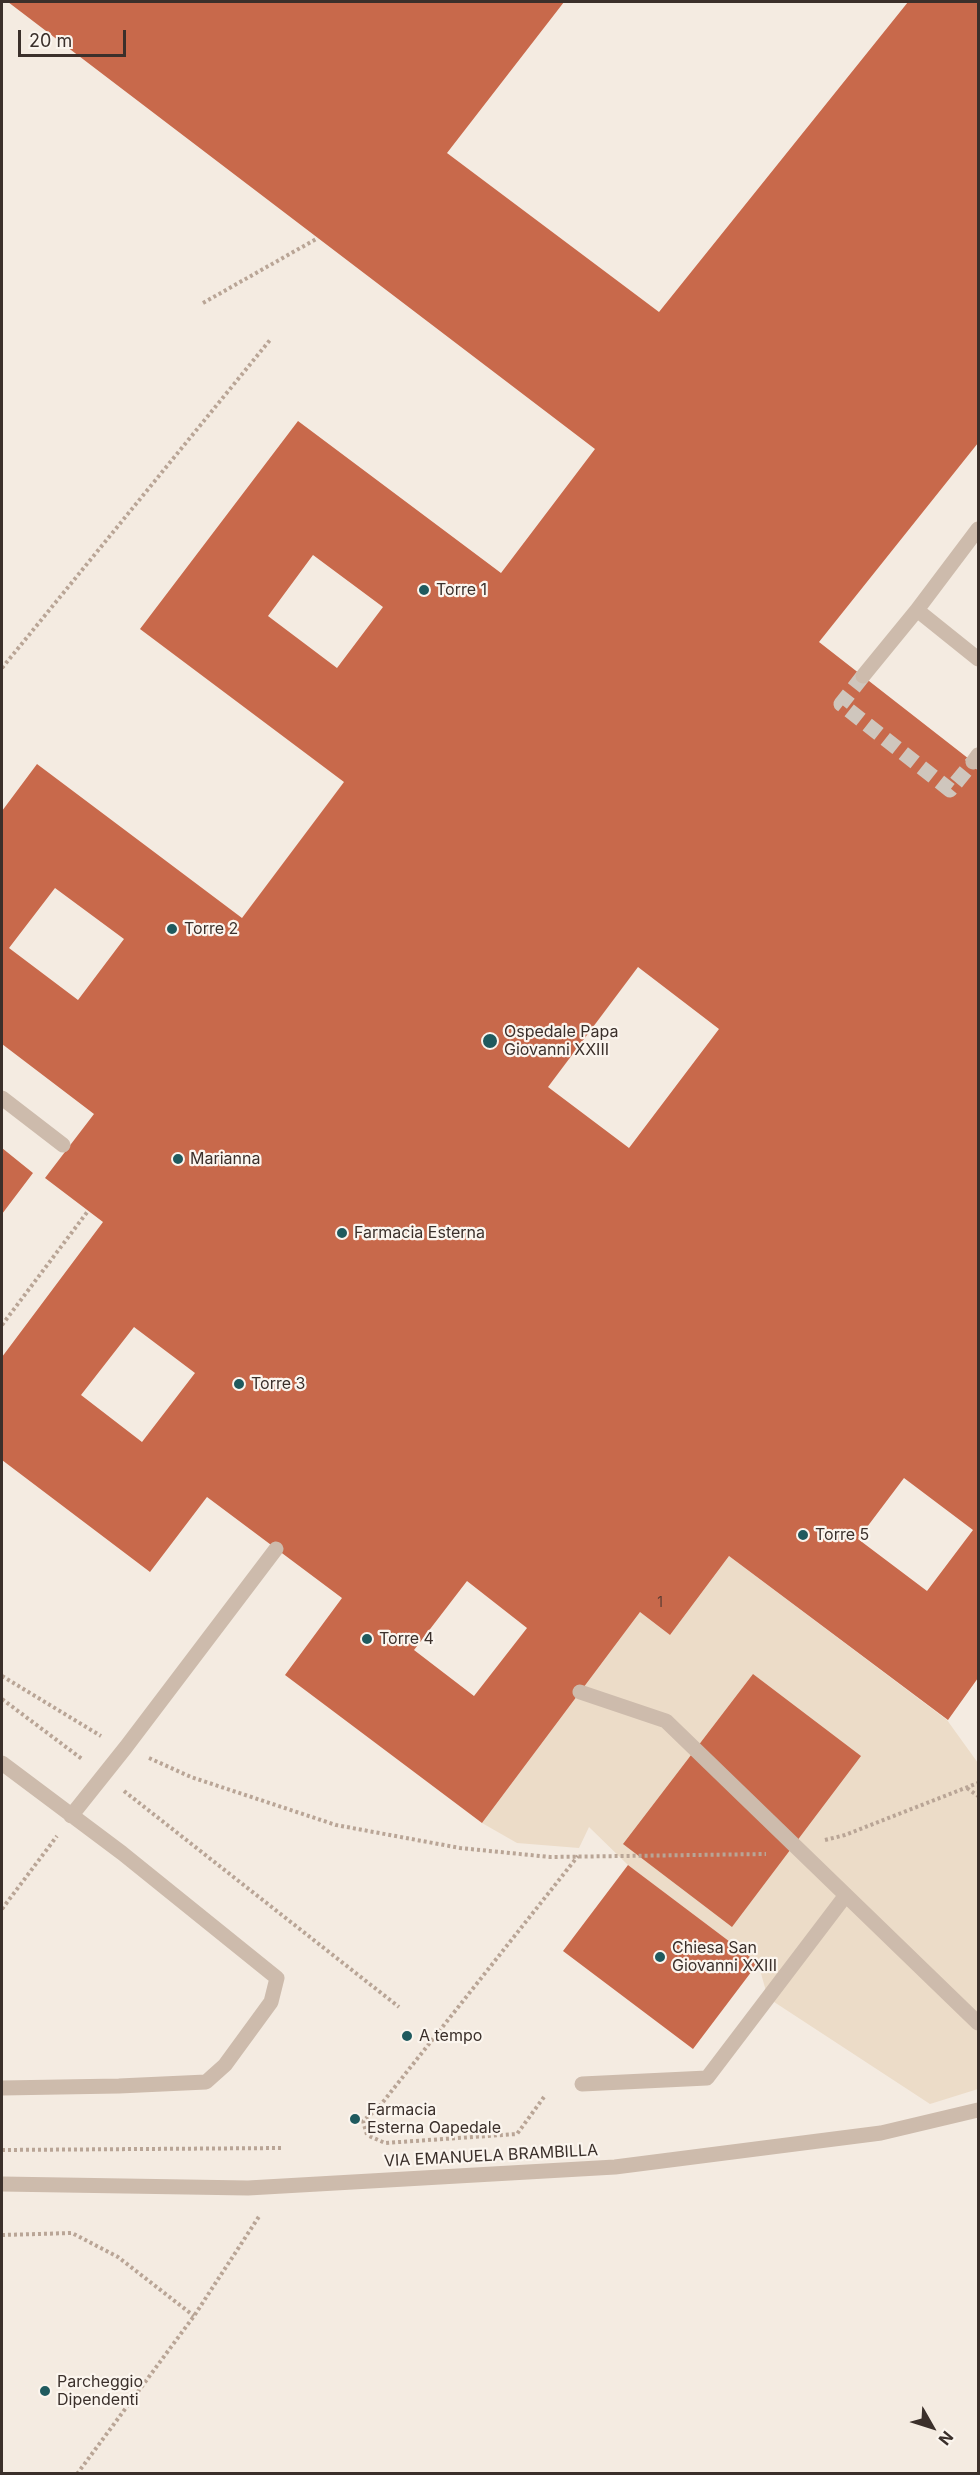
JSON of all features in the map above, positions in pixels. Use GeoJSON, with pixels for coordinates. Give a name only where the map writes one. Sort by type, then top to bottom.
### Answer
{"type":"FeatureCollection","features":[{"type":"Feature","properties":{"kind":"street"},"geometry":{"type":"LineString","coordinates":[[862,676],[978,529]]}},
{"type":"Feature","properties":{"kind":"street"},"geometry":{"type":"LineString","coordinates":[[916,610],[978,659]]}},
{"type":"Feature","properties":{"kind":"street"},"geometry":{"type":"LineString","coordinates":[[2,1098],[63,1145]]}},
{"type":"Feature","properties":{"kind":"street"},"geometry":{"type":"LineString","coordinates":[[71,1816],[104,1776],[276,1549]]}},
{"type":"Feature","properties":{"kind":"street"},"geometry":{"type":"LineString","coordinates":[[580,1692],[666,1721],[978,2023]]}},
{"type":"Feature","properties":{"kind":"street"},"geometry":{"type":"LineString","coordinates":[[2,1763],[122,1853],[277,1978],[271,2002],[225,2064],[206,2082],[2,2088]]}},
{"type":"Feature","properties":{"kind":"street"},"geometry":{"type":"LineString","coordinates":[[582,2084],[707,2078],[846,1895]]}},
{"type":"Feature","properties":{"kind":"street","name":"VIA EMANUELA BRAMBILLA"},"geometry":{"type":"LineString","coordinates":[[2,2184],[190,2188],[279,2186],[615,2167],[881,2133],[978,2110]]}},
{"type":"Feature","properties":{"kind":"path"},"geometry":{"type":"LineString","coordinates":[[203,303],[318,238]]}},
{"type":"Feature","properties":{"kind":"path"},"geometry":{"type":"LineString","coordinates":[[2,668],[270,340]]}},
{"type":"Feature","properties":{"kind":"path"},"geometry":{"type":"LineString","coordinates":[[2,1325],[88,1211]]}},
{"type":"Feature","properties":{"kind":"path"},"geometry":{"type":"LineString","coordinates":[[2,1676],[99,1735],[191,1777],[336,1825],[460,1848],[522,1855]]}},
{"type":"Feature","properties":{"kind":"path"},"geometry":{"type":"LineString","coordinates":[[2,1699],[399,2007]]}},
{"type":"Feature","properties":{"kind":"path"},"geometry":{"type":"LineString","coordinates":[[978,1783],[967,1788],[978,1796]]}},
{"type":"Feature","properties":{"kind":"path"},"geometry":{"type":"LineString","coordinates":[[2,1909],[71,1816]]}},
{"type":"Feature","properties":{"kind":"path"},"geometry":{"type":"LineString","coordinates":[[544,2097],[517,2134],[385,2143],[367,2135],[363,2121],[379,2107],[578,1856]]}},
{"type":"Feature","properties":{"kind":"path"},"geometry":{"type":"LineString","coordinates":[[2,2150],[282,2148]]}},
{"type":"Feature","properties":{"kind":"path"},"geometry":{"type":"LineString","coordinates":[[77,2474],[194,2316],[279,2186]]}},
{"type":"Feature","properties":{"kind":"path"},"geometry":{"type":"LineString","coordinates":[[2,2235],[72,2234],[118,2257],[194,2316]]}},
{"type":"Feature","properties":{"kind":"shaded area"},"geometry":{"type":"Polygon","coordinates":[[[729,1556],[947,1720],[978,1763],[978,2089],[930,2104],[768,1998],[758,1963],[628,1865],[589,1827],[579,1848],[517,1843],[482,1823],[640,1612],[670,1635],[729,1556]]]}},
{"type":"Feature","properties":{"kind":"building"},"geometry":{"type":"Polygon","coordinates":[[[8,2],[564,2],[447,153],[659,312],[908,2],[978,2],[978,443],[819,642],[978,766],[978,1678],[948,1720],[729,1556],[670,1635],[640,1612],[482,1823],[285,1675],[342,1598],[207,1497],[150,1572],[2,1460],[2,1357],[103,1222],[45,1178],[94,1114],[2,1044],[2,811],[37,764],[242,918],[344,782],[140,629],[298,421],[501,573],[595,449],[8,2]],[[313,555],[268,616],[337,668],[383,607],[313,555]],[[55,888],[9,948],[78,1000],[124,939],[55,888]],[[638,967],[548,1087],[629,1148],[719,1029],[638,967]],[[134,1327],[81,1395],[142,1442],[195,1373],[134,1327]],[[904,1478],[858,1539],[927,1591],[973,1530],[904,1478]],[[467,1581],[414,1650],[474,1696],[527,1628],[467,1581]]]}},
{"type":"Feature","properties":{"kind":"building"},"geometry":{"type":"Polygon","coordinates":[[[2,1148],[33,1173],[2,1214],[2,1148]]]}},
{"type":"Feature","properties":{"kind":"building"},"geometry":{"type":"Polygon","coordinates":[[[753,1674],[861,1756],[732,1927],[623,1844],[753,1674]]]}},
{"type":"Feature","properties":{"kind":"building","name":"Chiesa San Giovanni XXIII"},"geometry":{"type":"Polygon","coordinates":[[[628,1865],[758,1963],[693,2049],[563,1951],[628,1865]]]}},
{"type":"Feature","properties":{"kind":"tunnel"},"geometry":{"type":"LineString","coordinates":[[863,676],[841,704],[950,790],[973,762]]}},
{"type":"Feature","properties":{"kind":"place","name":"Torre 1"},"geometry":{"type":"Point","coordinates":[424,590]}},
{"type":"Feature","properties":{"kind":"place","name":"Torre 2"},"geometry":{"type":"Point","coordinates":[172,929]}},
{"type":"Feature","properties":{"kind":"place","name":"Ospedale Papa Giovanni XXIII"},"geometry":{"type":"Point","coordinates":[490,1041]}},
{"type":"Feature","properties":{"kind":"place","name":"Marianna"},"geometry":{"type":"Point","coordinates":[178,1159]}},
{"type":"Feature","properties":{"kind":"place","name":"Farmacia Esterna"},"geometry":{"type":"Point","coordinates":[342,1233]}},
{"type":"Feature","properties":{"kind":"place","name":"Torre 3"},"geometry":{"type":"Point","coordinates":[239,1384]}},
{"type":"Feature","properties":{"kind":"place","name":"Torre 5"},"geometry":{"type":"Point","coordinates":[803,1535]}},
{"type":"Feature","properties":{"kind":"place","name":"Torre 4"},"geometry":{"type":"Point","coordinates":[367,1639]}},
{"type":"Feature","properties":{"kind":"place","name":"Chiesa San Giovanni XXIII"},"geometry":{"type":"Point","coordinates":[660,1957]}},
{"type":"Feature","properties":{"kind":"place","name":"A tempo"},"geometry":{"type":"Point","coordinates":[407,2036]}},
{"type":"Feature","properties":{"kind":"place","name":"Farmacia Esterna Oapedale"},"geometry":{"type":"Point","coordinates":[355,2119]}},
{"type":"Feature","properties":{"kind":"place","name":"Parcheggio Dipendenti"},"geometry":{"type":"Point","coordinates":[45,2391]}}]}
